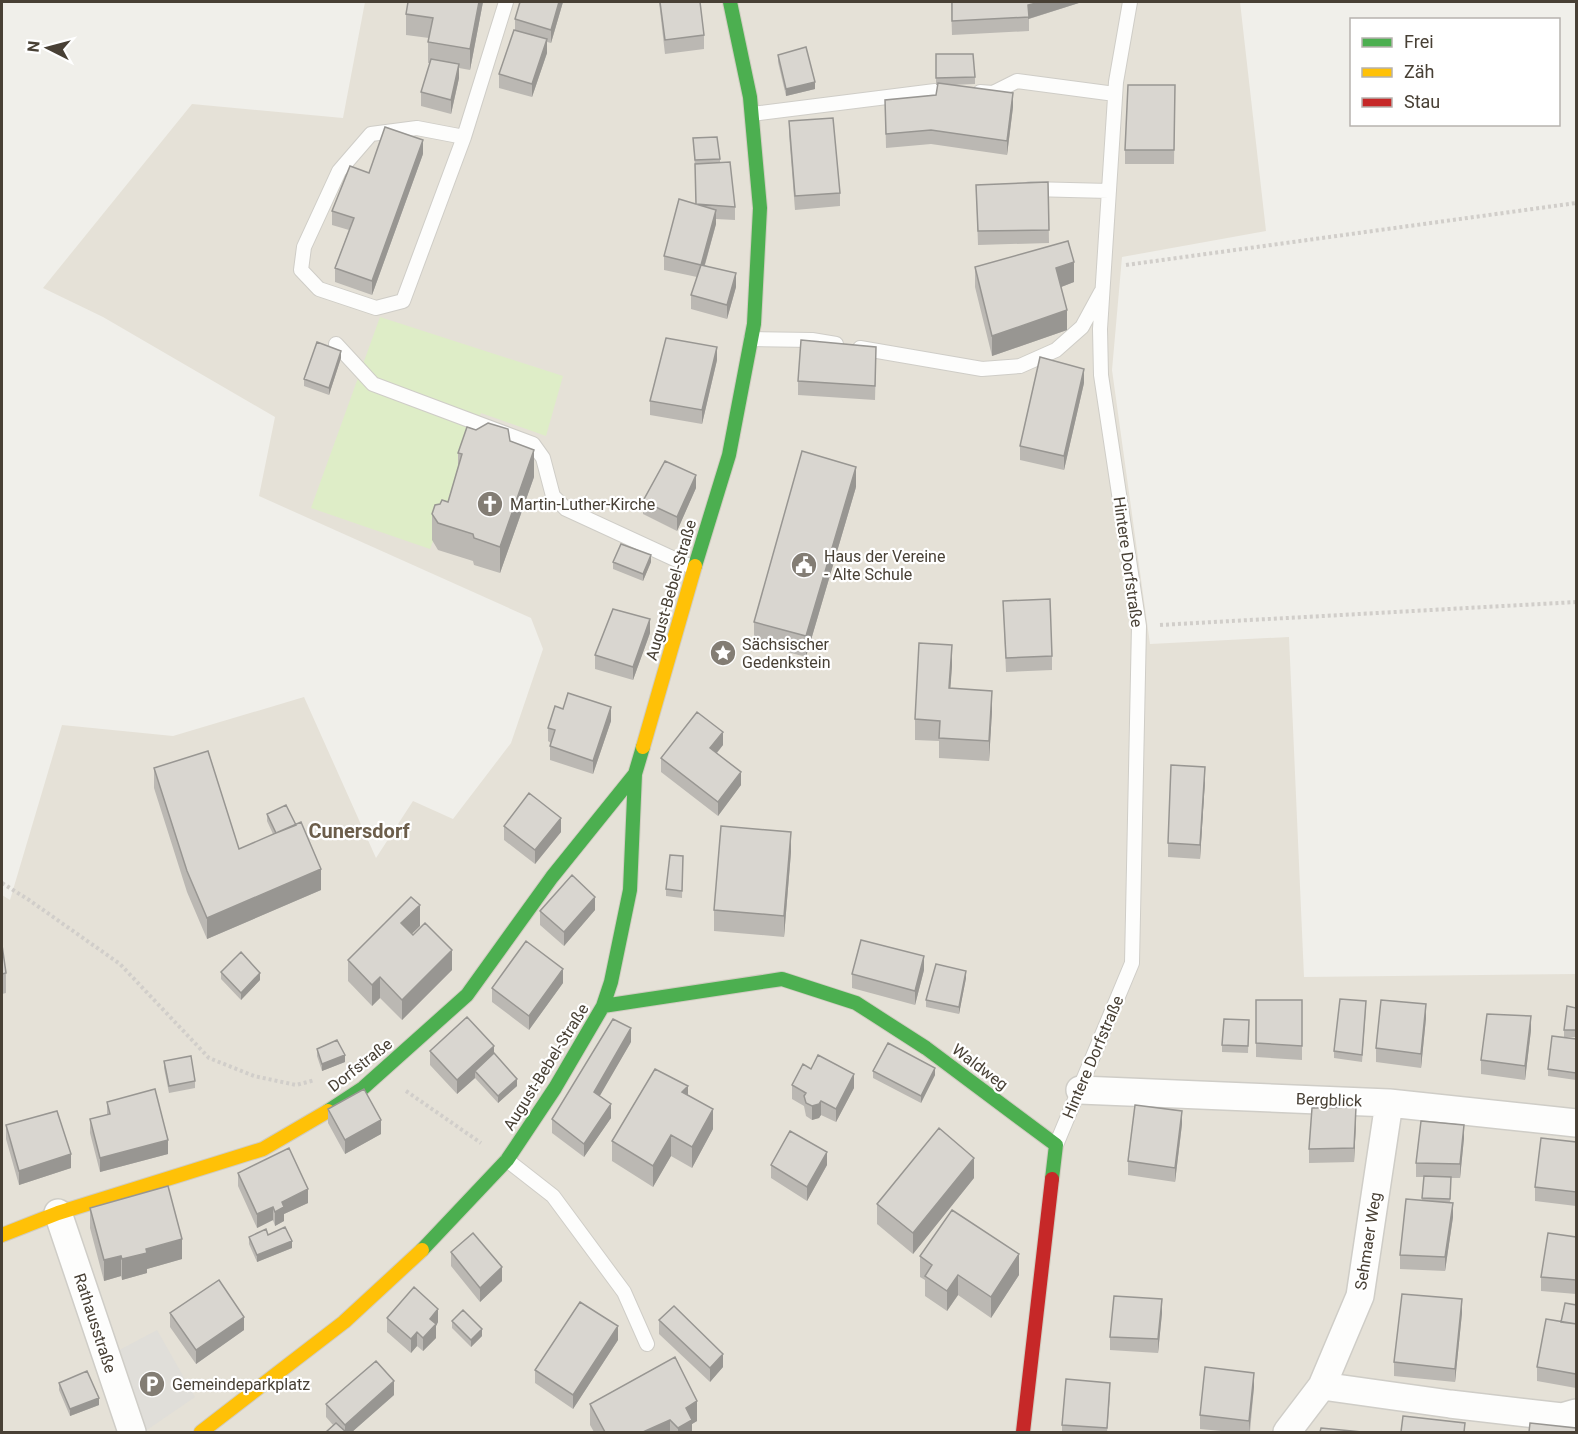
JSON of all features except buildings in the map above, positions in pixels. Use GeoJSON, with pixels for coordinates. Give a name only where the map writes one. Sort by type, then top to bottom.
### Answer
{"type":"FeatureCollection","features":[{"type":"Feature","properties":{"kind":"main road","name":"August-Bebel-Straße"},"geometry":{"type":"LineString","coordinates":[[201,1432],[344,1322],[435,1239],[507,1160],[555,1088],[603,1006],[612,982],[630,890],[635,774],[729,455],[754,324],[760,208],[750,97],[730,2]]}},
{"type":"Feature","properties":{"kind":"main road","name":"Dorfstraße"},"geometry":{"type":"LineString","coordinates":[[2,1235],[58,1213],[263,1149],[321,1116],[363,1088],[467,995],[552,877],[635,774]]}},
{"type":"Feature","properties":{"kind":"main road","name":"Waldweg"},"geometry":{"type":"LineString","coordinates":[[603,1006],[782,979],[856,1003],[926,1048],[1056,1145]]}},
{"type":"Feature","properties":{"kind":"main road"},"geometry":{"type":"LineString","coordinates":[[1023,1432],[1056,1145]]}},
{"type":"Feature","properties":{"kind":"street","name":"Bergblick"},"geometry":{"type":"LineString","coordinates":[[1080,1090],[1389,1103],[1576,1122]]}},
{"type":"Feature","properties":{"kind":"street","name":"Sehmaer Weg"},"geometry":{"type":"LineString","coordinates":[[1287,1432],[1322,1386],[1360,1296],[1389,1103]]}},
{"type":"Feature","properties":{"kind":"street","name":"Rathausstraße"},"geometry":{"type":"LineString","coordinates":[[58,1213],[132,1432]]}},
{"type":"Feature","properties":{"kind":"street"},"geometry":{"type":"LineString","coordinates":[[1322,1386],[1450,1404],[1562,1416],[1576,1413]]}},
{"type":"Feature","properties":{"kind":"lane"},"geometry":{"type":"LineString","coordinates":[[464,137],[417,128],[371,134],[339,171],[304,247],[301,270],[319,289],[376,308],[403,302],[464,137],[506,2]]}},
{"type":"Feature","properties":{"kind":"lane","name":"Hintere Dorfstraße"},"geometry":{"type":"LineString","coordinates":[[1056,1145],[1132,963],[1139,626],[1101,375],[1100,329],[1115,94],[1130,2]]}},
{"type":"Feature","properties":{"kind":"lane"},"geometry":{"type":"LineString","coordinates":[[752,114],[935,91],[993,93],[1017,81],[1115,94]]}},
{"type":"Feature","properties":{"kind":"lane"},"geometry":{"type":"LineString","coordinates":[[1016,189],[1109,191]]}},
{"type":"Feature","properties":{"kind":"lane"},"geometry":{"type":"LineString","coordinates":[[751,339],[812,340],[982,369],[1020,366],[1056,350],[1082,327],[1103,289]]}},
{"type":"Feature","properties":{"kind":"lane"},"geometry":{"type":"LineString","coordinates":[[336,344],[373,384],[533,444],[543,458],[553,496],[566,509],[694,568]]}},
{"type":"Feature","properties":{"kind":"lane"},"geometry":{"type":"LineString","coordinates":[[507,1160],[553,1196],[624,1292],[647,1344]]}},
{"type":"Feature","properties":{"kind":"path"},"geometry":{"type":"LineString","coordinates":[[1104,268],[1576,203]]}},
{"type":"Feature","properties":{"kind":"path"},"geometry":{"type":"LineString","coordinates":[[1139,626],[1576,602]]}},
{"type":"Feature","properties":{"kind":"path"},"geometry":{"type":"LineString","coordinates":[[2,883],[120,964],[209,1058],[254,1076],[296,1084],[322,1078],[363,1088]]}},
{"type":"Feature","properties":{"kind":"path"},"geometry":{"type":"LineString","coordinates":[[380,1074],[507,1160]]}},
{"type":"Feature","properties":{"kind":"shaded area"},"geometry":{"type":"Polygon","coordinates":[[[365,2],[1240,2],[1266,231],[1122,257],[1112,370],[1150,644],[1289,637],[1304,977],[1576,974],[1576,1432],[2,1432],[2,895],[10,900],[62,725],[173,736],[304,697],[376,858],[413,801],[453,819],[511,743],[543,649],[531,618],[259,496],[275,417],[103,317],[43,288],[192,104],[343,118],[365,2]]]}},
{"type":"Feature","properties":{"kind":"shaded area","name":"Gemeindeparkplatz"},"geometry":{"type":"Polygon","coordinates":[[[157,1330],[195,1397],[144,1432],[106,1357],[157,1330]]]}},
{"type":"Feature","properties":{"kind":"green space"},"geometry":{"type":"Polygon","coordinates":[[[380,317],[563,376],[546,436],[481,413],[430,549],[311,508],[380,317]]]}},
{"type":"Feature","properties":{"kind":"traffic: fast"},"geometry":{"type":"LineString","coordinates":[[695,566],[729,455],[754,324],[760,208],[750,97],[730,2]]}},
{"type":"Feature","properties":{"kind":"traffic: fast"},"geometry":{"type":"LineString","coordinates":[[422,1250],[507,1160],[555,1088],[603,1006],[611,982],[630,890],[635,774],[643,747]]}},
{"type":"Feature","properties":{"kind":"traffic: fast"},"geometry":{"type":"LineString","coordinates":[[328,1111],[363,1088],[467,995],[552,877],[635,774]]}},
{"type":"Feature","properties":{"kind":"traffic: fast"},"geometry":{"type":"LineString","coordinates":[[603,1006],[782,979],[856,1003],[926,1048],[1056,1145],[1052,1179]]}},
{"type":"Feature","properties":{"kind":"traffic: slow"},"geometry":{"type":"LineString","coordinates":[[643,747],[695,566]]}},
{"type":"Feature","properties":{"kind":"traffic: slow"},"geometry":{"type":"LineString","coordinates":[[2,1235],[58,1213],[263,1149],[328,1111]]}},
{"type":"Feature","properties":{"kind":"traffic: slow"},"geometry":{"type":"LineString","coordinates":[[201,1432],[344,1322],[422,1250]]}},
{"type":"Feature","properties":{"kind":"traffic: jam"},"geometry":{"type":"LineString","coordinates":[[1023,1432],[1052,1179]]}},
{"type":"Feature","properties":{"kind":"place","name":"Martin-Luther-Kirche"},"geometry":{"type":"Point","coordinates":[490,504]}},
{"type":"Feature","properties":{"kind":"place","name":"Haus der Vereine - Alte Schule"},"geometry":{"type":"Point","coordinates":[804,565]}},
{"type":"Feature","properties":{"kind":"place","name":"Sächsischer Gedenkstein"},"geometry":{"type":"Point","coordinates":[723,653]}},
{"type":"Feature","properties":{"kind":"place","name":"Gemeindeparkplatz"},"geometry":{"type":"Point","coordinates":[152,1384]}},
{"type":"Feature","properties":{"kind":"district","name":"Cunersdorf"},"geometry":{"type":"Point","coordinates":[359,831]}}]}
